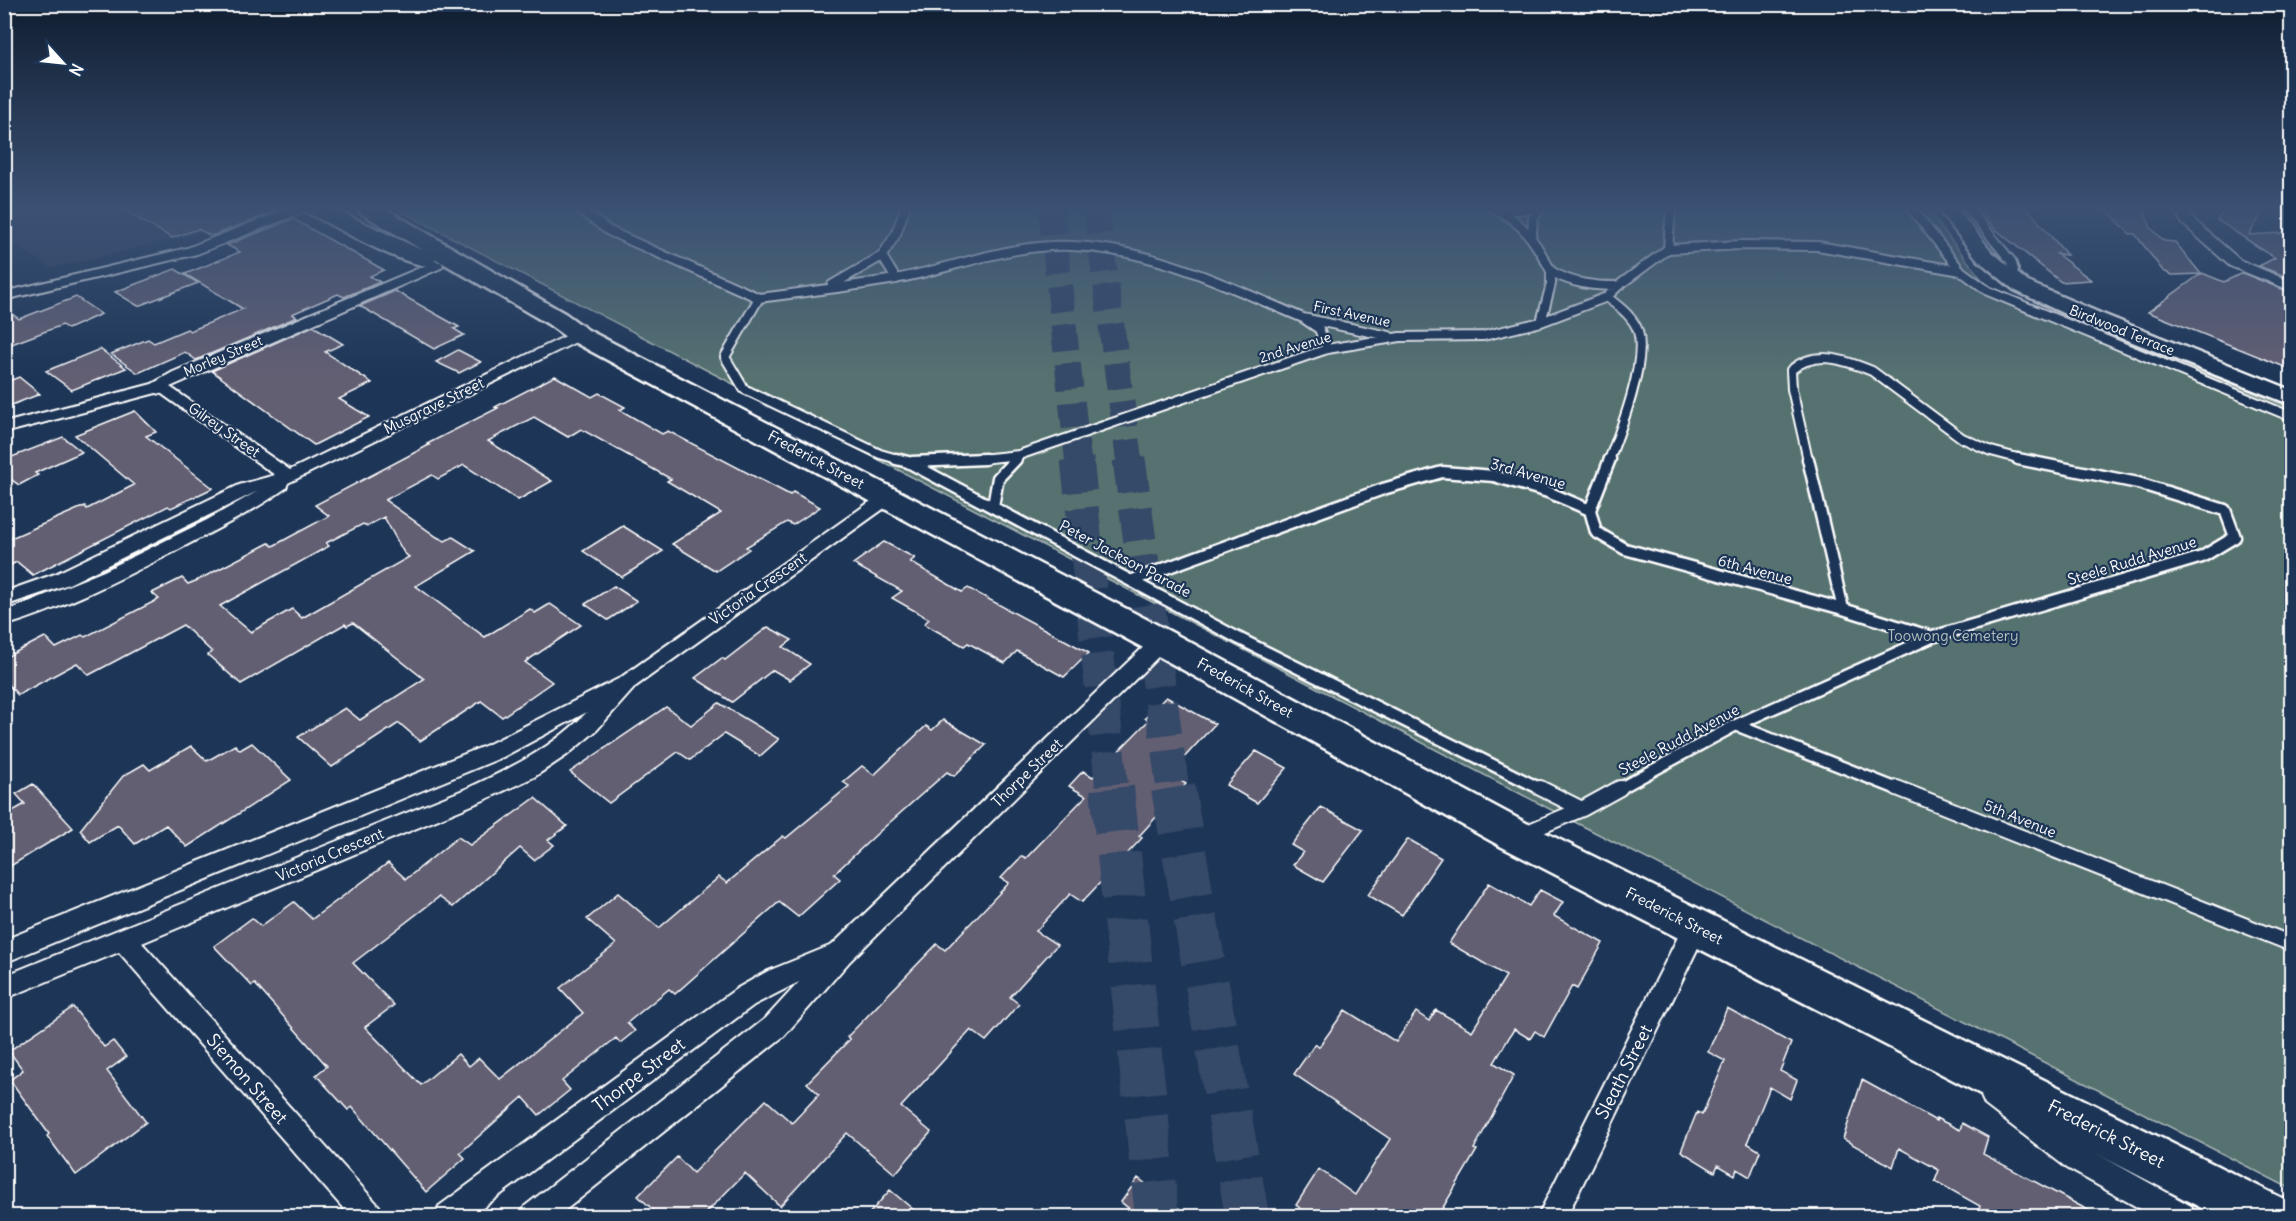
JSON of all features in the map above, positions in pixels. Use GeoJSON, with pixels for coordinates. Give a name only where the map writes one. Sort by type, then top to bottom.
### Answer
{"type":"FeatureCollection","features":[{"type":"Feature","properties":{"kind":"highway","name":"Frederick Street"},"geometry":{"type":"LineString","coordinates":[[436,265],[545,325],[579,335]]}},
{"type":"Feature","properties":{"kind":"highway","name":"Frederick Street"},"geometry":{"type":"LineString","coordinates":[[462,265],[557,319],[579,335],[1161,642],[1516,836],[2267,1216]]}},
{"type":"Feature","properties":{"kind":"main road","name":"Birdwood Terrace"},"geometry":{"type":"LineString","coordinates":[[1995,265],[2011,279],[2035,293],[2292,398]]}},
{"type":"Feature","properties":{"kind":"street"},"geometry":{"type":"LineString","coordinates":[[4,286],[95,265]]}},
{"type":"Feature","properties":{"kind":"street"},"geometry":{"type":"LineString","coordinates":[[4,296],[134,265]]}},
{"type":"Feature","properties":{"kind":"street","name":"Morley Street"},"geometry":{"type":"LineString","coordinates":[[4,428],[156,388],[179,375],[436,265]]}},
{"type":"Feature","properties":{"kind":"street"},"geometry":{"type":"LineString","coordinates":[[2240,265],[2292,287]]}},
{"type":"Feature","properties":{"kind":"street","name":"Musgrave Street"},"geometry":{"type":"LineString","coordinates":[[4,619],[62,599],[100,581],[255,502],[289,477],[579,335]]}},
{"type":"Feature","properties":{"kind":"street","name":"Gilrey Street"},"geometry":{"type":"LineString","coordinates":[[156,388],[168,391],[289,477]]}},
{"type":"Feature","properties":{"kind":"street","name":"Musgrave Street"},"geometry":{"type":"LineString","coordinates":[[4,599],[62,579],[245,489],[289,477]]}},
{"type":"Feature","properties":{"kind":"street","name":"Victoria Crescent"},"geometry":{"type":"LineString","coordinates":[[4,952],[495,752],[582,703],[629,681],[887,498]]}},
{"type":"Feature","properties":{"kind":"street","name":"Thorpe Street"},"geometry":{"type":"LineString","coordinates":[[535,1216],[775,1027],[841,953],[1161,642]]}},
{"type":"Feature","properties":{"kind":"street","name":"Victoria Crescent"},"geometry":{"type":"LineString","coordinates":[[4,988],[125,941],[512,778],[569,741],[589,724],[629,681]]}},
{"type":"Feature","properties":{"kind":"street","name":"Sleath Street"},"geometry":{"type":"LineString","coordinates":[[1552,1216],[1696,927]]}},
{"type":"Feature","properties":{"kind":"street","name":"Siemon Street"},"geometry":{"type":"LineString","coordinates":[[125,941],[369,1216]]}},
{"type":"Feature","properties":{"kind":"street","name":"Thorpe Street"},"geometry":{"type":"LineString","coordinates":[[449,1216],[745,996],[777,979],[841,953]]}},
{"type":"Feature","properties":{"kind":"street","name":"Frederick Street"},"geometry":{"type":"LineString","coordinates":[[1913,1036],[2064,1149],[2181,1216]]}},
{"type":"Feature","properties":{"kind":"lane"},"geometry":{"type":"LineString","coordinates":[[685,265],[759,298],[896,279],[950,265]]}},
{"type":"Feature","properties":{"kind":"lane"},"geometry":{"type":"LineString","coordinates":[[827,288],[867,265]]}},
{"type":"Feature","properties":{"kind":"lane"},"geometry":{"type":"LineString","coordinates":[[887,265],[896,279]]}},
{"type":"Feature","properties":{"kind":"lane"},"geometry":{"type":"LineString","coordinates":[[1172,265],[1240,290],[1303,318]]}},
{"type":"Feature","properties":{"kind":"lane"},"geometry":{"type":"LineString","coordinates":[[1542,322],[1542,308],[1553,281],[1548,265]]}},
{"type":"Feature","properties":{"kind":"lane","name":"2nd Avenue"},"geometry":{"type":"LineString","coordinates":[[908,462],[962,461],[1019,455],[1327,349],[1400,338],[1483,336],[1542,322],[1607,297],[1646,265]]}},
{"type":"Feature","properties":{"kind":"lane"},"geometry":{"type":"LineString","coordinates":[[1927,265],[1961,271]]}},
{"type":"Feature","properties":{"kind":"lane"},"geometry":{"type":"LineString","coordinates":[[1956,265],[1988,291],[2292,417]]}},
{"type":"Feature","properties":{"kind":"lane"},"geometry":{"type":"LineString","coordinates":[[2011,279],[2014,270],[2012,265]]}},
{"type":"Feature","properties":{"kind":"lane"},"geometry":{"type":"LineString","coordinates":[[1551,271],[1563,279],[1580,284],[1618,286]]}},
{"type":"Feature","properties":{"kind":"lane"},"geometry":{"type":"LineString","coordinates":[[1590,510],[1620,432],[1637,364],[1639,334],[1632,318],[1607,297]]}},
{"type":"Feature","properties":{"kind":"lane","name":"Peter Jackson Parade"},"geometry":{"type":"LineString","coordinates":[[759,298],[725,357],[744,389],[880,454],[908,462],[1238,638],[1582,809]]}},
{"type":"Feature","properties":{"kind":"lane","name":"First Avenue"},"geometry":{"type":"LineString","coordinates":[[1303,318],[1400,338]]}},
{"type":"Feature","properties":{"kind":"lane","name":"First Avenue"},"geometry":{"type":"LineString","coordinates":[[1303,318],[1319,329],[1327,349]]}},
{"type":"Feature","properties":{"kind":"lane","name":"Steele Rudd Avenue"},"geometry":{"type":"LineString","coordinates":[[1516,836],[1582,809],[1737,725],[1932,637],[2202,557],[2235,537],[2225,510],[2178,492],[2136,481],[2001,454],[1961,438],[1868,368],[1821,357],[1803,359],[1791,370],[1792,389],[1843,609]]}},
{"type":"Feature","properties":{"kind":"lane"},"geometry":{"type":"LineString","coordinates":[[993,506],[998,478],[1019,455]]}},
{"type":"Feature","properties":{"kind":"lane","name":"3rd Avenue"},"geometry":{"type":"LineString","coordinates":[[1133,580],[1383,489],[1442,472],[1494,476],[1548,492],[1590,510]]}},
{"type":"Feature","properties":{"kind":"lane","name":"6th Avenue"},"geometry":{"type":"LineString","coordinates":[[1590,510],[1596,532],[1625,549],[1843,609],[1932,637]]}},
{"type":"Feature","properties":{"kind":"lane","name":"5th Avenue"},"geometry":{"type":"LineString","coordinates":[[1737,725],[2292,944]]}},
{"type":"Feature","properties":{"kind":"shaded area"},"geometry":{"type":"Polygon","coordinates":[[[46,265],[64,265],[51,268],[46,265]]]}},
{"type":"Feature","properties":{"kind":"green space","name":"Toowong Cemetery"},"geometry":{"type":"Polygon","coordinates":[[[504,265],[1971,265],[1987,286],[2291,408],[2291,1189],[1565,817],[504,265]]]}},
{"type":"Feature","properties":{"kind":"building"},"geometry":{"type":"Polygon","coordinates":[[[208,265],[375,265],[384,270],[370,276],[380,282],[344,297],[338,294],[292,314],[297,317],[196,360],[185,352],[138,373],[111,354],[148,339],[154,343],[187,329],[190,331],[243,309],[185,274],[208,265]]]}},
{"type":"Feature","properties":{"kind":"building"},"geometry":{"type":"Polygon","coordinates":[[[2040,265],[2071,265],[2091,280],[2061,282],[2040,265]]]}},
{"type":"Feature","properties":{"kind":"building"},"geometry":{"type":"Polygon","coordinates":[[[2158,265],[2194,265],[2201,274],[2172,275],[2163,271],[2158,265]]]}},
{"type":"Feature","properties":{"kind":"building"},"geometry":{"type":"Polygon","coordinates":[[[2292,265],[2292,279],[2259,266],[2292,265]]]}},
{"type":"Feature","properties":{"kind":"building"},"geometry":{"type":"Polygon","coordinates":[[[175,269],[198,283],[138,306],[115,292],[175,269]]]}},
{"type":"Feature","properties":{"kind":"building"},"geometry":{"type":"Polygon","coordinates":[[[2202,273],[2224,282],[2242,273],[2292,293],[2292,370],[2148,312],[2202,273]]]}},
{"type":"Feature","properties":{"kind":"building"},"geometry":{"type":"Polygon","coordinates":[[[395,291],[459,327],[454,329],[464,335],[434,349],[360,306],[395,291]]]}},
{"type":"Feature","properties":{"kind":"building"},"geometry":{"type":"Polygon","coordinates":[[[76,297],[101,314],[68,329],[62,325],[4,347],[4,308],[19,319],[76,297]]]}},
{"type":"Feature","properties":{"kind":"building"},"geometry":{"type":"Polygon","coordinates":[[[313,326],[343,344],[325,352],[372,383],[339,399],[369,417],[314,445],[212,371],[313,326]]]}},
{"type":"Feature","properties":{"kind":"building"},"geometry":{"type":"Polygon","coordinates":[[[100,349],[126,368],[72,390],[46,371],[100,349]]]}},
{"type":"Feature","properties":{"kind":"building"},"geometry":{"type":"Polygon","coordinates":[[[458,350],[481,362],[459,373],[436,362],[458,350]]]}},
{"type":"Feature","properties":{"kind":"building"},"geometry":{"type":"Polygon","coordinates":[[[555,376],[592,397],[599,393],[625,407],[620,410],[662,434],[668,431],[790,495],[793,492],[820,507],[793,525],[787,522],[746,547],[749,549],[716,571],[672,544],[721,513],[667,481],[671,479],[581,429],[568,437],[534,417],[488,441],[552,481],[518,500],[464,465],[438,479],[432,475],[385,500],[437,537],[445,541],[453,537],[475,551],[416,586],[485,637],[530,609],[535,613],[550,604],[581,625],[525,662],[552,682],[502,717],[481,701],[420,741],[399,723],[332,767],[298,737],[345,708],[360,720],[424,679],[353,623],[347,626],[345,624],[241,684],[208,655],[212,652],[183,625],[89,675],[77,663],[18,695],[4,680],[4,658],[45,637],[56,648],[82,635],[85,637],[159,599],[152,593],[182,578],[188,584],[269,543],[273,546],[329,516],[315,505],[498,408],[495,407],[555,376]],[[384,517],[367,526],[363,524],[326,543],[329,546],[220,606],[251,632],[292,609],[302,618],[409,557],[404,553],[384,517]]]}},
{"type":"Feature","properties":{"kind":"building"},"geometry":{"type":"Polygon","coordinates":[[[19,377],[40,394],[4,408],[4,383],[19,377]]]}},
{"type":"Feature","properties":{"kind":"building"},"geometry":{"type":"Polygon","coordinates":[[[135,411],[156,432],[146,436],[213,488],[171,508],[168,506],[33,575],[17,562],[4,568],[4,541],[85,506],[87,509],[134,485],[75,435],[135,411]]]}},
{"type":"Feature","properties":{"kind":"building"},"geometry":{"type":"Polygon","coordinates":[[[63,437],[82,452],[35,473],[38,475],[19,485],[4,474],[4,460],[63,437]]]}},
{"type":"Feature","properties":{"kind":"building"},"geometry":{"type":"Polygon","coordinates":[[[623,526],[663,551],[622,577],[583,551],[623,526]]]}},
{"type":"Feature","properties":{"kind":"building"},"geometry":{"type":"Polygon","coordinates":[[[884,542],[915,558],[910,562],[962,592],[968,588],[1089,653],[1064,677],[1017,651],[1005,663],[968,643],[964,646],[924,624],[929,619],[892,598],[902,591],[853,564],[884,542]]]}},
{"type":"Feature","properties":{"kind":"building"},"geometry":{"type":"Polygon","coordinates":[[[614,586],[637,601],[608,620],[585,604],[614,586]]]}},
{"type":"Feature","properties":{"kind":"building"},"geometry":{"type":"Polygon","coordinates":[[[768,627],[792,640],[783,647],[810,664],[790,680],[773,670],[732,702],[695,678],[722,658],[725,660],[768,627]]]}},
{"type":"Feature","properties":{"kind":"building"},"geometry":{"type":"Polygon","coordinates":[[[1166,697],[1215,724],[1169,774],[1186,784],[1139,836],[1142,838],[1082,902],[1070,894],[1036,931],[1057,945],[1010,997],[1019,1004],[986,1041],[971,1030],[901,1107],[931,1132],[895,1174],[847,1133],[780,1206],[745,1173],[703,1216],[660,1216],[638,1196],[677,1157],[693,1173],[766,1100],[792,1123],[819,1094],[807,1083],[850,1039],[847,1037],[937,944],[945,950],[1009,883],[1001,878],[1022,856],[1026,858],[1086,796],[1069,786],[1083,771],[1093,777],[1149,720],[1145,718],[1166,697]]]}},
{"type":"Feature","properties":{"kind":"building"},"geometry":{"type":"Polygon","coordinates":[[[719,703],[779,739],[760,756],[724,734],[690,760],[678,752],[609,803],[570,772],[666,707],[691,725],[719,703]]]}},
{"type":"Feature","properties":{"kind":"building"},"geometry":{"type":"Polygon","coordinates":[[[943,720],[986,745],[954,776],[947,772],[880,831],[834,874],[840,879],[798,917],[779,902],[675,994],[669,989],[627,1023],[635,1031],[620,1043],[616,1038],[562,1081],[570,1090],[539,1115],[523,1097],[460,1153],[465,1158],[426,1192],[352,1107],[348,1110],[316,1075],[327,1066],[255,984],[252,986],[214,946],[252,918],[261,926],[294,902],[312,919],[388,863],[406,879],[458,837],[470,845],[535,798],[567,826],[548,840],[554,845],[534,860],[520,848],[453,907],[439,897],[353,963],[394,1005],[365,1027],[421,1085],[458,1054],[469,1066],[479,1058],[500,1079],[583,1013],[560,988],[616,944],[587,919],[618,893],[659,928],[719,877],[727,883],[783,836],[786,838],[849,786],[843,782],[862,766],[874,775],[926,726],[932,730],[943,720]]]}},
{"type":"Feature","properties":{"kind":"building"},"geometry":{"type":"Polygon","coordinates":[[[252,743],[291,780],[187,847],[166,825],[135,844],[118,825],[90,842],[80,830],[123,776],[144,764],[150,770],[191,746],[207,761],[235,745],[240,750],[252,743]]]}},
{"type":"Feature","properties":{"kind":"building"},"geometry":{"type":"Polygon","coordinates":[[[1256,751],[1287,768],[1257,803],[1226,785],[1256,751]]]}},
{"type":"Feature","properties":{"kind":"building"},"geometry":{"type":"Polygon","coordinates":[[[33,784],[73,828],[4,870],[4,816],[25,804],[16,794],[33,784]]]}},
{"type":"Feature","properties":{"kind":"building"},"geometry":{"type":"Polygon","coordinates":[[[1321,807],[1363,830],[1323,882],[1293,865],[1303,852],[1291,845],[1321,807]]]}},
{"type":"Feature","properties":{"kind":"building"},"geometry":{"type":"Polygon","coordinates":[[[1408,839],[1441,858],[1402,915],[1368,895],[1408,839]]]}},
{"type":"Feature","properties":{"kind":"building"},"geometry":{"type":"Polygon","coordinates":[[[1489,883],[1529,906],[1540,890],[1563,902],[1554,916],[1603,943],[1577,989],[1572,986],[1544,1037],[1535,1031],[1530,1039],[1514,1029],[1494,1063],[1514,1075],[1474,1149],[1477,1150],[1438,1216],[1311,1216],[1296,1205],[1319,1169],[1355,1195],[1390,1139],[1294,1074],[1315,1044],[1319,1047],[1345,1010],[1396,1042],[1416,1012],[1429,1021],[1436,1010],[1472,1031],[1506,976],[1449,943],[1489,883]]]}},
{"type":"Feature","properties":{"kind":"building"},"geometry":{"type":"Polygon","coordinates":[[[73,1007],[104,1047],[113,1041],[126,1057],[107,1071],[146,1122],[76,1175],[10,1080],[23,1070],[9,1051],[73,1007]]]}},
{"type":"Feature","properties":{"kind":"building"},"geometry":{"type":"Polygon","coordinates":[[[1727,1008],[1791,1043],[1780,1071],[1797,1080],[1790,1099],[1770,1087],[1747,1143],[1760,1151],[1750,1177],[1737,1169],[1735,1175],[1718,1165],[1715,1172],[1681,1151],[1697,1112],[1702,1115],[1725,1061],[1708,1052],[1727,1008]]]}},
{"type":"Feature","properties":{"kind":"building"},"geometry":{"type":"Polygon","coordinates":[[[1862,1080],[1936,1121],[1936,1118],[1960,1130],[1962,1123],[1988,1137],[1983,1154],[2099,1216],[1991,1216],[1979,1209],[1980,1206],[1935,1181],[1939,1170],[1899,1148],[1893,1167],[1843,1139],[1862,1080]]]}},
{"type":"Feature","properties":{"kind":"building"},"geometry":{"type":"Polygon","coordinates":[[[1138,1178],[1189,1216],[1138,1216],[1121,1202],[1138,1178]]]}},
{"type":"Feature","properties":{"kind":"building"},"geometry":{"type":"Polygon","coordinates":[[[890,1190],[921,1216],[867,1216],[890,1190]]]}},
{"type":"Feature","properties":{"kind":"tunnel"},"geometry":{"type":"LineString","coordinates":[[1057,265],[1078,460]]}},
{"type":"Feature","properties":{"kind":"tunnel"},"geometry":{"type":"LineString","coordinates":[[1103,265],[1129,460]]}},
{"type":"Feature","properties":{"kind":"tunnel"},"geometry":{"type":"LineString","coordinates":[[1077,459],[1112,790]]}},
{"type":"Feature","properties":{"kind":"tunnel"},"geometry":{"type":"LineString","coordinates":[[1129,459],[1173,790]]}},
{"type":"Feature","properties":{"kind":"tunnel"},"geometry":{"type":"LineString","coordinates":[[1112,788],[1157,1216]]}},
{"type":"Feature","properties":{"kind":"tunnel"},"geometry":{"type":"LineString","coordinates":[[1173,788],[1247,1216]]}}]}
